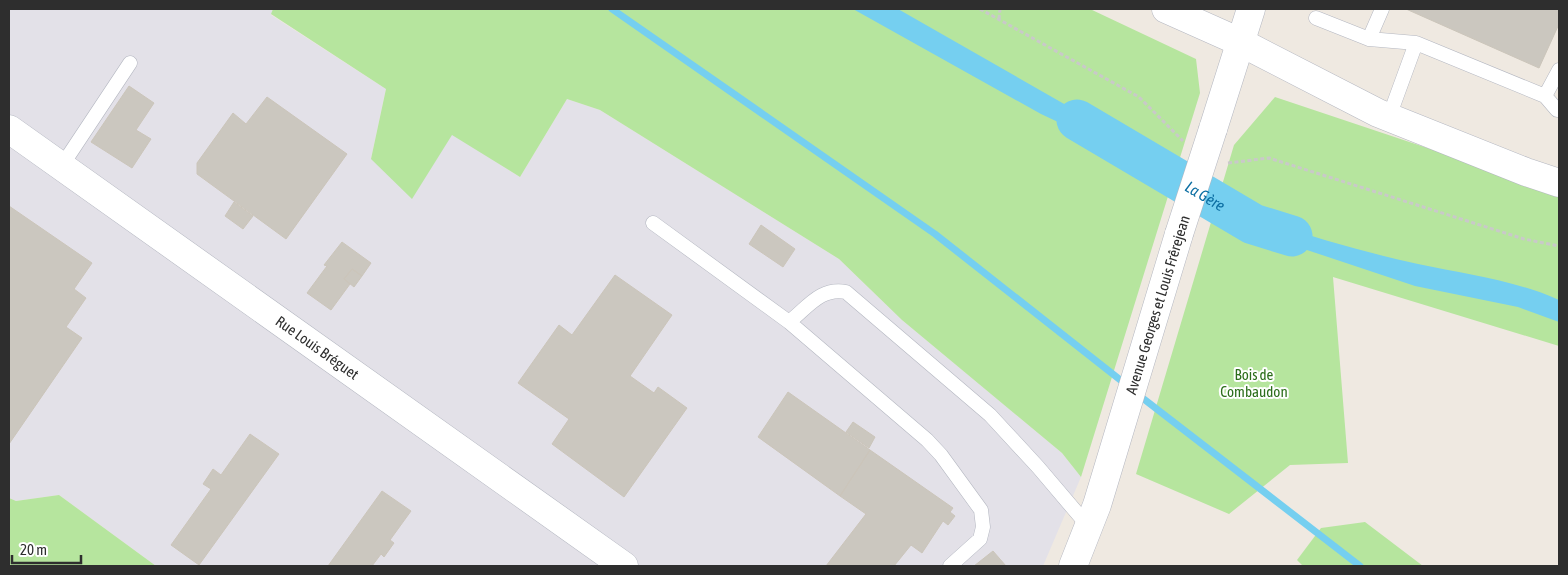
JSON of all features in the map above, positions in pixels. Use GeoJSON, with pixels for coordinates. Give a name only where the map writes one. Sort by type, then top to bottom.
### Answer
{"type":"FeatureCollection","features":[{"type":"Feature","properties":{"kind":"street"},"geometry":{"type":"LineString","coordinates":[[1166,9],[1240,42],[1389,117],[1526,172],[1559,183]]}},
{"type":"Feature","properties":{"kind":"street","name":"Avenue Georges et Louis Frêrejean"},"geometry":{"type":"LineString","coordinates":[[1073,566],[1089,527],[1120,432],[1179,234],[1251,9]]}},
{"type":"Feature","properties":{"kind":"street","name":"Rue Louis Bréguet"},"geometry":{"type":"LineString","coordinates":[[9,129],[624,566]]}},
{"type":"Feature","properties":{"kind":"lane"},"geometry":{"type":"LineString","coordinates":[[1369,39],[1382,9]]}},
{"type":"Feature","properties":{"kind":"lane"},"geometry":{"type":"LineString","coordinates":[[1316,18],[1369,39],[1416,43],[1545,96],[1559,110]]}},
{"type":"Feature","properties":{"kind":"lane"},"geometry":{"type":"LineString","coordinates":[[1389,117],[1416,43]]}},
{"type":"Feature","properties":{"kind":"lane"},"geometry":{"type":"LineString","coordinates":[[61,167],[130,62]]}},
{"type":"Feature","properties":{"kind":"lane"},"geometry":{"type":"LineString","coordinates":[[1545,96],[1559,70]]}},
{"type":"Feature","properties":{"kind":"lane"},"geometry":{"type":"LineString","coordinates":[[653,223],[790,322],[941,455],[981,510],[983,527],[980,539],[950,566]]}},
{"type":"Feature","properties":{"kind":"lane"},"geometry":{"type":"LineString","coordinates":[[790,322],[822,294],[836,290],[846,292],[990,415],[1038,466],[1089,527]]}},
{"type":"Feature","properties":{"kind":"path"},"geometry":{"type":"LineString","coordinates":[[980,9],[1139,97],[1187,145]]}},
{"type":"Feature","properties":{"kind":"path"},"geometry":{"type":"LineString","coordinates":[[999,19],[1000,9]]}},
{"type":"Feature","properties":{"kind":"path"},"geometry":{"type":"LineString","coordinates":[[1225,164],[1269,158],[1524,239],[1559,246]]}},
{"type":"Feature","properties":{"kind":"shaded area"},"geometry":{"type":"Polygon","coordinates":[[[9,9],[273,9],[271,15],[386,89],[371,159],[452,134],[520,177],[567,99],[600,110],[839,259],[902,320],[1062,453],[1081,477],[1043,566],[156,566],[59,495],[16,501],[9,498],[9,9]]]}},
{"type":"Feature","properties":{"kind":"green space"},"geometry":{"type":"Polygon","coordinates":[[[273,9],[1090,9],[1196,59],[1200,93],[1081,477],[1062,453],[902,320],[839,259],[600,110],[567,99],[520,177],[452,135],[412,199],[371,159],[386,89],[271,14],[273,9]]]}},
{"type":"Feature","properties":{"kind":"green space","name":"Bois de Combaudon"},"geometry":{"type":"Polygon","coordinates":[[[1275,97],[1559,192],[1559,346],[1333,277],[1348,463],[1290,465],[1229,514],[1136,474],[1234,145],[1275,97]]]}},
{"type":"Feature","properties":{"kind":"green space"},"geometry":{"type":"Polygon","coordinates":[[[59,495],[156,566],[9,566],[9,498],[16,501],[59,495]]]}},
{"type":"Feature","properties":{"kind":"green space"},"geometry":{"type":"Polygon","coordinates":[[[1365,522],[1423,566],[1303,566],[1297,560],[1321,528],[1365,522]]]}},
{"type":"Feature","properties":{"kind":"water"},"geometry":{"type":"Polygon","coordinates":[[[853,9],[898,9],[1129,141],[1126,154],[1041,114],[853,9]]]}},
{"type":"Feature","properties":{"kind":"water"},"geometry":{"type":"Polygon","coordinates":[[[1242,212],[1285,228],[1351,248],[1525,287],[1559,300],[1559,322],[1518,307],[1415,286],[1238,227],[1242,212]]]}},
{"type":"Feature","properties":{"kind":"building"},"geometry":{"type":"Polygon","coordinates":[[[1406,9],[1559,9],[1559,24],[1539,68],[1406,9]]]}},
{"type":"Feature","properties":{"kind":"building"},"geometry":{"type":"Polygon","coordinates":[[[129,86],[154,103],[136,130],[151,139],[132,168],[91,142],[129,86]]]}},
{"type":"Feature","properties":{"kind":"building"},"geometry":{"type":"Polygon","coordinates":[[[267,97],[347,154],[286,239],[197,174],[197,163],[233,113],[246,124],[267,97]]]}},
{"type":"Feature","properties":{"kind":"building"},"geometry":{"type":"Polygon","coordinates":[[[234,202],[253,216],[243,229],[225,216],[234,202]]]}},
{"type":"Feature","properties":{"kind":"building"},"geometry":{"type":"Polygon","coordinates":[[[9,206],[92,263],[74,289],[86,298],[66,327],[82,338],[9,444],[9,206]]]}},
{"type":"Feature","properties":{"kind":"building"},"geometry":{"type":"Polygon","coordinates":[[[761,225],[795,249],[783,267],[749,244],[761,225]]]}},
{"type":"Feature","properties":{"kind":"building"},"geometry":{"type":"Polygon","coordinates":[[[342,242],[371,263],[362,276],[352,269],[344,279],[350,284],[331,310],[307,293],[327,266],[324,265],[342,242]]]}},
{"type":"Feature","properties":{"kind":"building"},"geometry":{"type":"Polygon","coordinates":[[[352,269],[362,276],[354,287],[344,279],[352,269]]]}},
{"type":"Feature","properties":{"kind":"building"},"geometry":{"type":"Polygon","coordinates":[[[615,275],[672,315],[630,376],[654,393],[658,387],[687,408],[624,497],[552,444],[569,419],[518,383],[559,325],[572,335],[615,275]]]}},
{"type":"Feature","properties":{"kind":"building"},"geometry":{"type":"Polygon","coordinates":[[[788,392],[870,450],[840,496],[758,437],[788,392]]]}},
{"type":"Feature","properties":{"kind":"building"},"geometry":{"type":"Polygon","coordinates":[[[853,422],[875,437],[869,448],[846,432],[853,422]]]}},
{"type":"Feature","properties":{"kind":"building"},"geometry":{"type":"Polygon","coordinates":[[[250,434],[279,454],[199,565],[171,545],[211,489],[203,484],[213,469],[221,475],[250,434]]]}},
{"type":"Feature","properties":{"kind":"building"},"geometry":{"type":"Polygon","coordinates":[[[870,450],[953,508],[950,512],[955,516],[948,525],[943,521],[922,553],[911,545],[894,566],[826,566],[866,514],[840,496],[870,450]]]}},
{"type":"Feature","properties":{"kind":"building"},"geometry":{"type":"Polygon","coordinates":[[[382,491],[411,511],[390,540],[394,543],[384,557],[381,554],[372,566],[328,566],[382,491]]]}},
{"type":"Feature","properties":{"kind":"building"},"geometry":{"type":"Polygon","coordinates":[[[993,551],[1006,566],[974,566],[993,551]]]}},
{"type":"Feature","properties":{"kind":"waterway"},"geometry":{"type":"LineString","coordinates":[[612,9],[935,234],[1128,386]]}},
{"type":"Feature","properties":{"kind":"waterway","name":"La Gère"},"geometry":{"type":"LineString","coordinates":[[1077,120],[1253,224],[1292,236]]}},
{"type":"Feature","properties":{"kind":"waterway"},"geometry":{"type":"LineString","coordinates":[[1136,393],[1360,566]]}}]}
